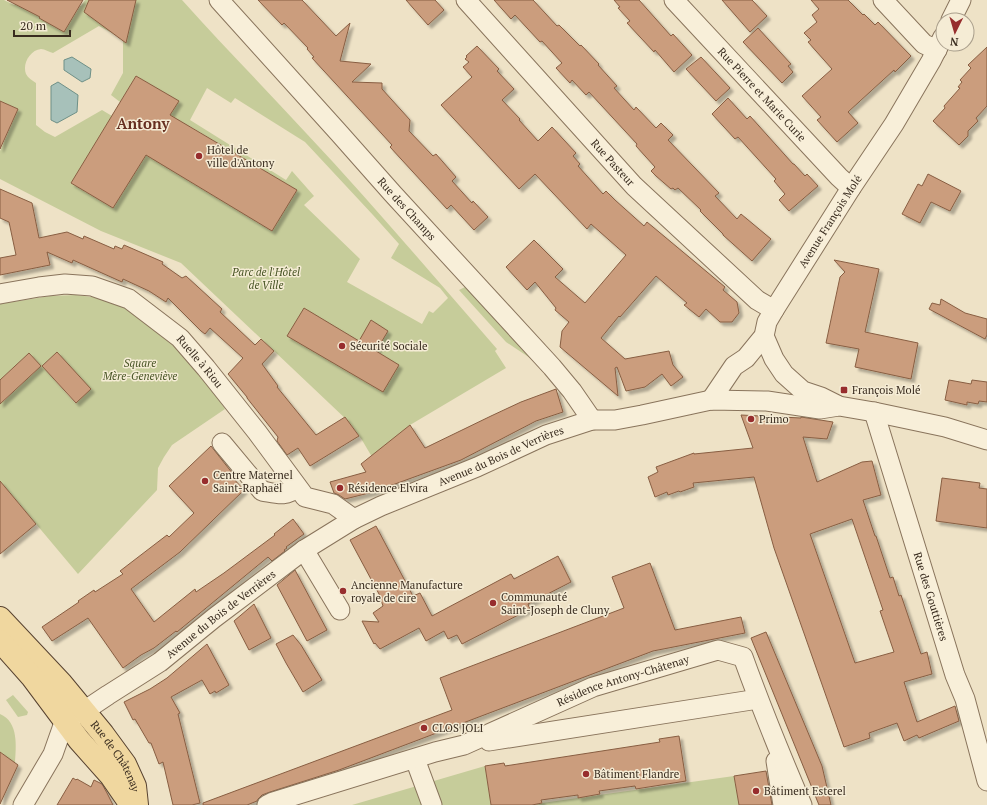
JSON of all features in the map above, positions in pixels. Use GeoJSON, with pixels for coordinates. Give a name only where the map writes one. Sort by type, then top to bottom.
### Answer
{"type":"FeatureCollection","features":[{"type":"Feature","properties":{"kind":"main road","name":"Rue de Châtenay"},"geometry":{"type":"LineString","coordinates":[[0,618],[61,683],[103,734],[125,764],[135,786],[137,805]]}},
{"type":"Feature","properties":{"kind":"main road","name":"Rue de Châtenay"},"geometry":{"type":"LineString","coordinates":[[0,641],[32,677],[80,740],[111,776],[132,805]]}},
{"type":"Feature","properties":{"kind":"street","name":"Rue des Champs"},"geometry":{"type":"LineString","coordinates":[[219,0],[393,194],[552,367],[592,420]]}},
{"type":"Feature","properties":{"kind":"street","name":"Rue Pasteur"},"geometry":{"type":"LineString","coordinates":[[466,0],[634,186],[757,300],[774,310]]}},
{"type":"Feature","properties":{"kind":"street","name":"Rue Pierre et Marie Curie"},"geometry":{"type":"LineString","coordinates":[[674,0],[851,188]]}},
{"type":"Feature","properties":{"kind":"street"},"geometry":{"type":"LineString","coordinates":[[883,0],[924,44],[935,44]]}},
{"type":"Feature","properties":{"kind":"street"},"geometry":{"type":"LineString","coordinates":[[955,12],[961,0]]}},
{"type":"Feature","properties":{"kind":"street","name":"Avenue François Molé"},"geometry":{"type":"LineString","coordinates":[[711,400],[734,366],[746,358],[764,336],[767,322],[774,310],[851,188],[894,124],[936,52]]}},
{"type":"Feature","properties":{"kind":"street","name":"Ruelle à Riou"},"geometry":{"type":"LineString","coordinates":[[0,294],[65,284],[92,286],[130,299],[180,338],[257,432],[305,497],[333,504],[354,519]]}},
{"type":"Feature","properties":{"kind":"street","name":"Avenue du Bois de Verrières"},"geometry":{"type":"LineString","coordinates":[[764,336],[780,368],[803,391],[821,397],[839,406],[945,427],[987,440]]}},
{"type":"Feature","properties":{"kind":"street"},"geometry":{"type":"LineString","coordinates":[[746,358],[758,357],[780,368],[777,392],[767,401]]}},
{"type":"Feature","properties":{"kind":"street"},"geometry":{"type":"LineString","coordinates":[[727,376],[729,386],[733,394],[740,401]]}},
{"type":"Feature","properties":{"kind":"street","name":"Avenue du Bois de Verrières"},"geometry":{"type":"LineString","coordinates":[[65,720],[84,711],[160,662],[304,550],[354,519],[381,506],[477,467],[546,435],[592,420],[615,420],[711,400],[767,401],[820,409],[839,406]]}},
{"type":"Feature","properties":{"kind":"street","name":"Rue des Gouttières"},"geometry":{"type":"LineString","coordinates":[[874,412],[955,675],[965,699],[987,781]]}},
{"type":"Feature","properties":{"kind":"street"},"geometry":{"type":"LineString","coordinates":[[222,443],[262,491],[282,494],[292,492],[297,487]]}},
{"type":"Feature","properties":{"kind":"street"},"geometry":{"type":"LineString","coordinates":[[304,550],[340,610]]}},
{"type":"Feature","properties":{"kind":"street","name":"Résidence Antony-Châtenay"},"geometry":{"type":"LineString","coordinates":[[464,745],[593,687],[718,650],[743,657],[758,699],[802,805]]}},
{"type":"Feature","properties":{"kind":"street","name":"Résidence Antony-Châtenay"},"geometry":{"type":"LineString","coordinates":[[271,804],[435,752],[464,745],[758,699]]}},
{"type":"Feature","properties":{"kind":"street"},"geometry":{"type":"LineString","coordinates":[[53,753],[80,740],[84,711]]}},
{"type":"Feature","properties":{"kind":"street"},"geometry":{"type":"LineString","coordinates":[[23,805],[53,753],[65,720]]}},
{"type":"Feature","properties":{"kind":"street","name":"Résidence Antony-Châtenay"},"geometry":{"type":"LineString","coordinates":[[771,731],[783,805]]}},
{"type":"Feature","properties":{"kind":"street"},"geometry":{"type":"LineString","coordinates":[[414,759],[432,805]]}},
{"type":"Feature","properties":{"kind":"green space","name":"Parc de l'Hôtel de Ville"},"geometry":{"type":"Polygon","coordinates":[[[0,0],[4,0],[14,5],[15,4],[64,32],[85,0],[182,0],[331,159],[379,213],[497,349],[495,351],[506,368],[410,425],[372,457],[348,421],[181,263],[101,231],[0,179],[0,151],[18,109],[0,101],[0,0]],[[99,26],[53,53],[42,49],[33,52],[28,58],[25,66],[26,74],[36,83],[36,125],[45,132],[55,137],[102,110],[112,116],[71,183],[113,208],[149,150],[166,167],[272,231],[297,190],[191,127],[167,120],[178,101],[136,76],[120,102],[111,95],[123,73],[123,39],[99,26]],[[207,88],[190,120],[286,180],[292,171],[314,196],[304,205],[360,259],[347,282],[422,324],[429,311],[433,313],[448,298],[440,288],[391,258],[399,244],[305,142],[235,98],[231,103],[207,88]]]}},
{"type":"Feature","properties":{"kind":"green space"},"geometry":{"type":"Polygon","coordinates":[[[467,286],[532,355],[530,358],[506,342],[459,290],[467,286]]]}},
{"type":"Feature","properties":{"kind":"green space","name":"Square Mère-Geneviève"},"geometry":{"type":"Polygon","coordinates":[[[76,295],[107,299],[131,309],[162,332],[205,378],[225,409],[172,445],[158,468],[157,490],[78,574],[0,481],[0,397],[4,401],[41,366],[29,353],[0,380],[0,304],[50,296],[76,295]],[[57,352],[42,366],[75,403],[90,389],[57,352]]]}},
{"type":"Feature","properties":{"kind":"green space"},"geometry":{"type":"Polygon","coordinates":[[[13,695],[28,712],[27,715],[18,717],[6,700],[13,695]]]}},
{"type":"Feature","properties":{"kind":"green space"},"geometry":{"type":"Polygon","coordinates":[[[0,714],[6,718],[13,729],[16,743],[15,763],[0,752],[0,714]]]}},
{"type":"Feature","properties":{"kind":"green space"},"geometry":{"type":"Polygon","coordinates":[[[485,766],[491,805],[352,805],[485,766]]]}},
{"type":"Feature","properties":{"kind":"green space"},"geometry":{"type":"Polygon","coordinates":[[[734,776],[739,805],[528,805],[734,776]]]}},
{"type":"Feature","properties":{"kind":"water"},"geometry":{"type":"Polygon","coordinates":[[[72,57],[91,69],[90,78],[82,82],[64,70],[64,60],[72,57]]]}},
{"type":"Feature","properties":{"kind":"water"},"geometry":{"type":"Polygon","coordinates":[[[58,82],[78,95],[77,112],[57,123],[51,120],[51,86],[58,82]]]}},
{"type":"Feature","properties":{"kind":"building"},"geometry":{"type":"Polygon","coordinates":[[[7,0],[83,0],[64,32],[39,18],[40,17],[7,0]]]}},
{"type":"Feature","properties":{"kind":"building"},"geometry":{"type":"Polygon","coordinates":[[[89,0],[136,0],[126,43],[84,12],[89,0]]]}},
{"type":"Feature","properties":{"kind":"building"},"geometry":{"type":"Polygon","coordinates":[[[258,0],[302,0],[336,36],[350,23],[340,61],[371,64],[352,82],[382,83],[382,89],[410,120],[409,131],[433,156],[436,154],[456,177],[452,181],[472,203],[473,201],[488,217],[474,230],[451,205],[447,209],[390,147],[392,145],[312,58],[314,57],[307,49],[308,48],[284,23],[282,25],[258,0]]]}},
{"type":"Feature","properties":{"kind":"building"},"geometry":{"type":"Polygon","coordinates":[[[406,0],[435,0],[444,10],[428,25],[406,0]]]}},
{"type":"Feature","properties":{"kind":"building"},"geometry":{"type":"Polygon","coordinates":[[[494,0],[533,0],[557,26],[559,25],[599,64],[598,65],[617,86],[614,88],[634,110],[636,107],[656,128],[661,123],[673,135],[668,140],[719,193],[715,196],[737,219],[741,214],[771,239],[752,261],[723,235],[700,211],[701,210],[678,188],[675,190],[673,188],[671,189],[651,171],[655,167],[636,146],[637,144],[589,92],[586,95],[572,80],[570,83],[556,68],[562,63],[542,41],[540,42],[515,15],[511,19],[494,0]]]}},
{"type":"Feature","properties":{"kind":"building"},"geometry":{"type":"Polygon","coordinates":[[[614,0],[639,0],[671,36],[673,34],[692,55],[674,72],[655,50],[654,52],[627,23],[630,21],[618,8],[620,7],[614,0]]]}},
{"type":"Feature","properties":{"kind":"building"},"geometry":{"type":"Polygon","coordinates":[[[722,0],[752,0],[767,16],[750,32],[722,0]]]}},
{"type":"Feature","properties":{"kind":"building"},"geometry":{"type":"Polygon","coordinates":[[[811,0],[848,0],[875,25],[878,22],[911,56],[895,72],[894,70],[848,112],[858,123],[837,142],[817,120],[821,117],[802,96],[832,69],[808,42],[811,40],[804,33],[817,22],[812,15],[819,9],[811,0]]]}},
{"type":"Feature","properties":{"kind":"building"},"geometry":{"type":"Polygon","coordinates":[[[758,28],[791,64],[788,66],[793,72],[782,83],[743,42],[758,28]]]}},
{"type":"Feature","properties":{"kind":"building"},"geometry":{"type":"Polygon","coordinates":[[[477,46],[499,69],[497,71],[514,89],[502,100],[538,141],[552,127],[576,153],[573,156],[580,164],[578,166],[603,194],[606,191],[644,226],[647,222],[725,287],[723,290],[737,302],[739,313],[732,322],[720,322],[706,309],[699,317],[684,305],[687,303],[656,276],[601,338],[625,359],[669,351],[673,365],[683,377],[671,386],[662,374],[645,387],[626,391],[617,367],[615,368],[618,396],[560,347],[562,331],[569,322],[555,310],[556,308],[535,282],[527,290],[506,267],[534,240],[563,269],[555,277],[585,303],[626,255],[591,224],[587,229],[535,174],[519,189],[441,105],[472,77],[463,67],[469,62],[465,59],[467,57],[466,56],[477,46]]]}},
{"type":"Feature","properties":{"kind":"building"},"geometry":{"type":"Polygon","coordinates":[[[987,47],[987,106],[976,118],[978,121],[968,131],[968,136],[959,145],[933,121],[960,88],[958,87],[962,82],[960,80],[971,68],[968,65],[987,47]]]}},
{"type":"Feature","properties":{"kind":"building"},"geometry":{"type":"Polygon","coordinates":[[[701,57],[730,88],[716,101],[686,69],[701,57]]]}},
{"type":"Feature","properties":{"kind":"building","name":"Hôtel de ville d'Antony"},"geometry":{"type":"Polygon","coordinates":[[[136,76],[179,101],[170,115],[297,190],[272,231],[146,155],[113,208],[71,183],[136,76]]]}},
{"type":"Feature","properties":{"kind":"building"},"geometry":{"type":"Polygon","coordinates":[[[728,98],[747,119],[750,116],[793,164],[805,176],[807,174],[818,186],[789,211],[779,200],[785,194],[774,181],[776,179],[738,137],[735,139],[712,114],[728,98]]]}},
{"type":"Feature","properties":{"kind":"building"},"geometry":{"type":"Polygon","coordinates":[[[0,101],[18,109],[0,149],[0,101]]]}},
{"type":"Feature","properties":{"kind":"building"},"geometry":{"type":"Polygon","coordinates":[[[928,174],[961,191],[950,211],[931,202],[920,223],[902,214],[918,184],[922,186],[928,174]]]}},
{"type":"Feature","properties":{"kind":"building"},"geometry":{"type":"Polygon","coordinates":[[[0,189],[32,203],[39,238],[67,232],[83,239],[84,236],[114,249],[115,246],[122,249],[124,245],[163,262],[162,264],[182,278],[186,276],[222,309],[220,312],[255,345],[261,339],[274,351],[262,364],[278,386],[277,387],[316,435],[345,417],[359,436],[310,466],[298,448],[287,455],[277,441],[278,437],[228,374],[243,358],[210,328],[205,334],[201,331],[168,298],[166,302],[149,291],[123,279],[122,282],[73,260],[72,263],[47,252],[50,265],[0,275],[0,258],[16,255],[9,222],[0,218],[0,189]]]}},
{"type":"Feature","properties":{"kind":"building"},"geometry":{"type":"Polygon","coordinates":[[[834,260],[879,269],[865,332],[918,343],[911,379],[855,367],[859,349],[826,343],[840,277],[845,272],[834,260]]]}},
{"type":"Feature","properties":{"kind":"building"},"geometry":{"type":"Polygon","coordinates":[[[941,299],[965,313],[987,319],[987,335],[985,339],[929,309],[932,303],[940,305],[941,299]]]}},
{"type":"Feature","properties":{"kind":"building","name":"Sécurité Sociale"},"geometry":{"type":"Polygon","coordinates":[[[304,308],[359,341],[371,320],[388,331],[376,351],[399,365],[383,392],[287,336],[304,308]]]}},
{"type":"Feature","properties":{"kind":"building"},"geometry":{"type":"Polygon","coordinates":[[[57,352],[91,389],[76,403],[42,366],[57,352]]]}},
{"type":"Feature","properties":{"kind":"building"},"geometry":{"type":"Polygon","coordinates":[[[29,353],[41,366],[0,404],[0,380],[29,353]]]}},
{"type":"Feature","properties":{"kind":"building"},"geometry":{"type":"Polygon","coordinates":[[[949,380],[971,384],[972,380],[987,382],[987,402],[979,401],[978,404],[967,402],[967,405],[945,400],[949,380]]]}},
{"type":"Feature","properties":{"kind":"building"},"geometry":{"type":"Polygon","coordinates":[[[556,389],[563,412],[536,421],[461,460],[373,492],[345,499],[334,493],[330,482],[366,472],[361,464],[410,425],[425,448],[521,402],[556,389]]]}},
{"type":"Feature","properties":{"kind":"building"},"geometry":{"type":"Polygon","coordinates":[[[741,415],[801,417],[833,422],[827,439],[803,437],[817,482],[862,462],[872,461],[881,495],[863,500],[890,578],[893,577],[899,596],[901,595],[921,654],[927,652],[932,674],[904,682],[917,722],[955,706],[959,721],[919,738],[917,735],[904,741],[897,723],[869,733],[870,738],[844,747],[774,548],[754,477],[693,483],[694,487],[668,495],[667,492],[655,497],[648,477],[658,472],[656,467],[694,453],[753,448],[741,415]],[[852,519],[810,534],[855,663],[894,652],[880,611],[883,610],[852,519]]]}},
{"type":"Feature","properties":{"kind":"building"},"geometry":{"type":"Polygon","coordinates":[[[211,446],[233,474],[231,476],[244,490],[180,552],[131,589],[154,622],[195,589],[196,592],[224,573],[275,535],[274,534],[293,519],[304,534],[286,547],[287,548],[284,550],[285,551],[272,561],[268,557],[177,632],[176,631],[154,648],[123,668],[88,618],[52,641],[42,627],[94,590],[95,592],[123,574],[120,571],[167,535],[169,537],[194,513],[169,486],[211,446]]]}},
{"type":"Feature","properties":{"kind":"building"},"geometry":{"type":"Polygon","coordinates":[[[942,478],[980,483],[979,488],[987,489],[987,528],[936,521],[942,478]]]}},
{"type":"Feature","properties":{"kind":"building"},"geometry":{"type":"Polygon","coordinates":[[[0,481],[36,524],[0,554],[0,481]]]}},
{"type":"Feature","properties":{"kind":"building","name":"Communauté Saint-Joseph de Cluny"},"geometry":{"type":"Polygon","coordinates":[[[376,526],[413,596],[420,593],[432,616],[511,574],[514,579],[558,556],[571,582],[528,604],[530,609],[462,644],[457,635],[448,639],[444,631],[426,641],[419,628],[380,649],[375,643],[374,644],[362,621],[379,622],[373,613],[383,606],[379,594],[350,540],[376,526]]]}},
{"type":"Feature","properties":{"kind":"building"},"geometry":{"type":"Polygon","coordinates":[[[650,563],[675,630],[741,617],[745,633],[653,651],[339,770],[262,795],[257,801],[247,805],[203,805],[203,803],[452,710],[440,678],[624,608],[612,577],[650,563]]]}},
{"type":"Feature","properties":{"kind":"building"},"geometry":{"type":"Polygon","coordinates":[[[295,570],[327,630],[307,641],[277,585],[295,570]]]}},
{"type":"Feature","properties":{"kind":"building"},"geometry":{"type":"Polygon","coordinates":[[[254,604],[271,638],[249,650],[234,621],[254,604]]]}},
{"type":"Feature","properties":{"kind":"building"},"geometry":{"type":"Polygon","coordinates":[[[766,632],[822,766],[831,805],[819,805],[751,638],[766,632]]]}},
{"type":"Feature","properties":{"kind":"building"},"geometry":{"type":"Polygon","coordinates":[[[293,635],[301,645],[322,680],[303,692],[276,644],[293,635]]]}},
{"type":"Feature","properties":{"kind":"building"},"geometry":{"type":"Polygon","coordinates":[[[207,644],[229,685],[216,693],[215,691],[210,694],[202,680],[171,697],[180,713],[178,714],[200,803],[192,805],[173,805],[163,762],[159,764],[151,743],[149,743],[135,719],[133,720],[124,702],[150,689],[167,678],[207,644]]]}},
{"type":"Feature","properties":{"kind":"building","name":"Bâtiment Flandre"},"geometry":{"type":"Polygon","coordinates":[[[679,736],[686,781],[636,789],[635,786],[599,791],[600,794],[578,798],[578,795],[541,800],[542,803],[532,805],[491,805],[485,766],[504,763],[505,766],[660,742],[659,739],[679,736]]]}},
{"type":"Feature","properties":{"kind":"building"},"geometry":{"type":"Polygon","coordinates":[[[0,752],[18,765],[0,804],[0,752]]]}},
{"type":"Feature","properties":{"kind":"building","name":"Bâtiment Esterel"},"geometry":{"type":"Polygon","coordinates":[[[766,771],[772,805],[739,805],[734,776],[766,771]]]}},
{"type":"Feature","properties":{"kind":"building"},"geometry":{"type":"Polygon","coordinates":[[[73,778],[91,787],[94,780],[102,784],[113,805],[57,805],[73,778]]]}},
{"type":"Feature","properties":{"kind":"place","name":"Hôtel de ville d'Antony"},"geometry":{"type":"Point","coordinates":[199,156]}},
{"type":"Feature","properties":{"kind":"place","name":"Sécurité Sociale"},"geometry":{"type":"Point","coordinates":[342,346]}},
{"type":"Feature","properties":{"kind":"place","name":"François Molé"},"geometry":{"type":"Point","coordinates":[844,390]}},
{"type":"Feature","properties":{"kind":"place","name":"Primo"},"geometry":{"type":"Point","coordinates":[751,419]}},
{"type":"Feature","properties":{"kind":"place","name":"Centre Maternel Saint-Raphaël"},"geometry":{"type":"Point","coordinates":[205,481]}},
{"type":"Feature","properties":{"kind":"place","name":"Résidence Elvira"},"geometry":{"type":"Point","coordinates":[340,488]}},
{"type":"Feature","properties":{"kind":"place","name":"Ancienne Manufacture royale de cire"},"geometry":{"type":"Point","coordinates":[343,591]}},
{"type":"Feature","properties":{"kind":"place","name":"Communauté Saint-Joseph de Cluny"},"geometry":{"type":"Point","coordinates":[493,603]}},
{"type":"Feature","properties":{"kind":"place","name":"CLOS JOLI"},"geometry":{"type":"Point","coordinates":[424,728]}},
{"type":"Feature","properties":{"kind":"place","name":"Bâtiment Flandre"},"geometry":{"type":"Point","coordinates":[586,774]}},
{"type":"Feature","properties":{"kind":"place","name":"Bâtiment Esterel"},"geometry":{"type":"Point","coordinates":[756,791]}},
{"type":"Feature","properties":{"kind":"district","name":"Antony"},"geometry":{"type":"Point","coordinates":[143,124]}}]}
